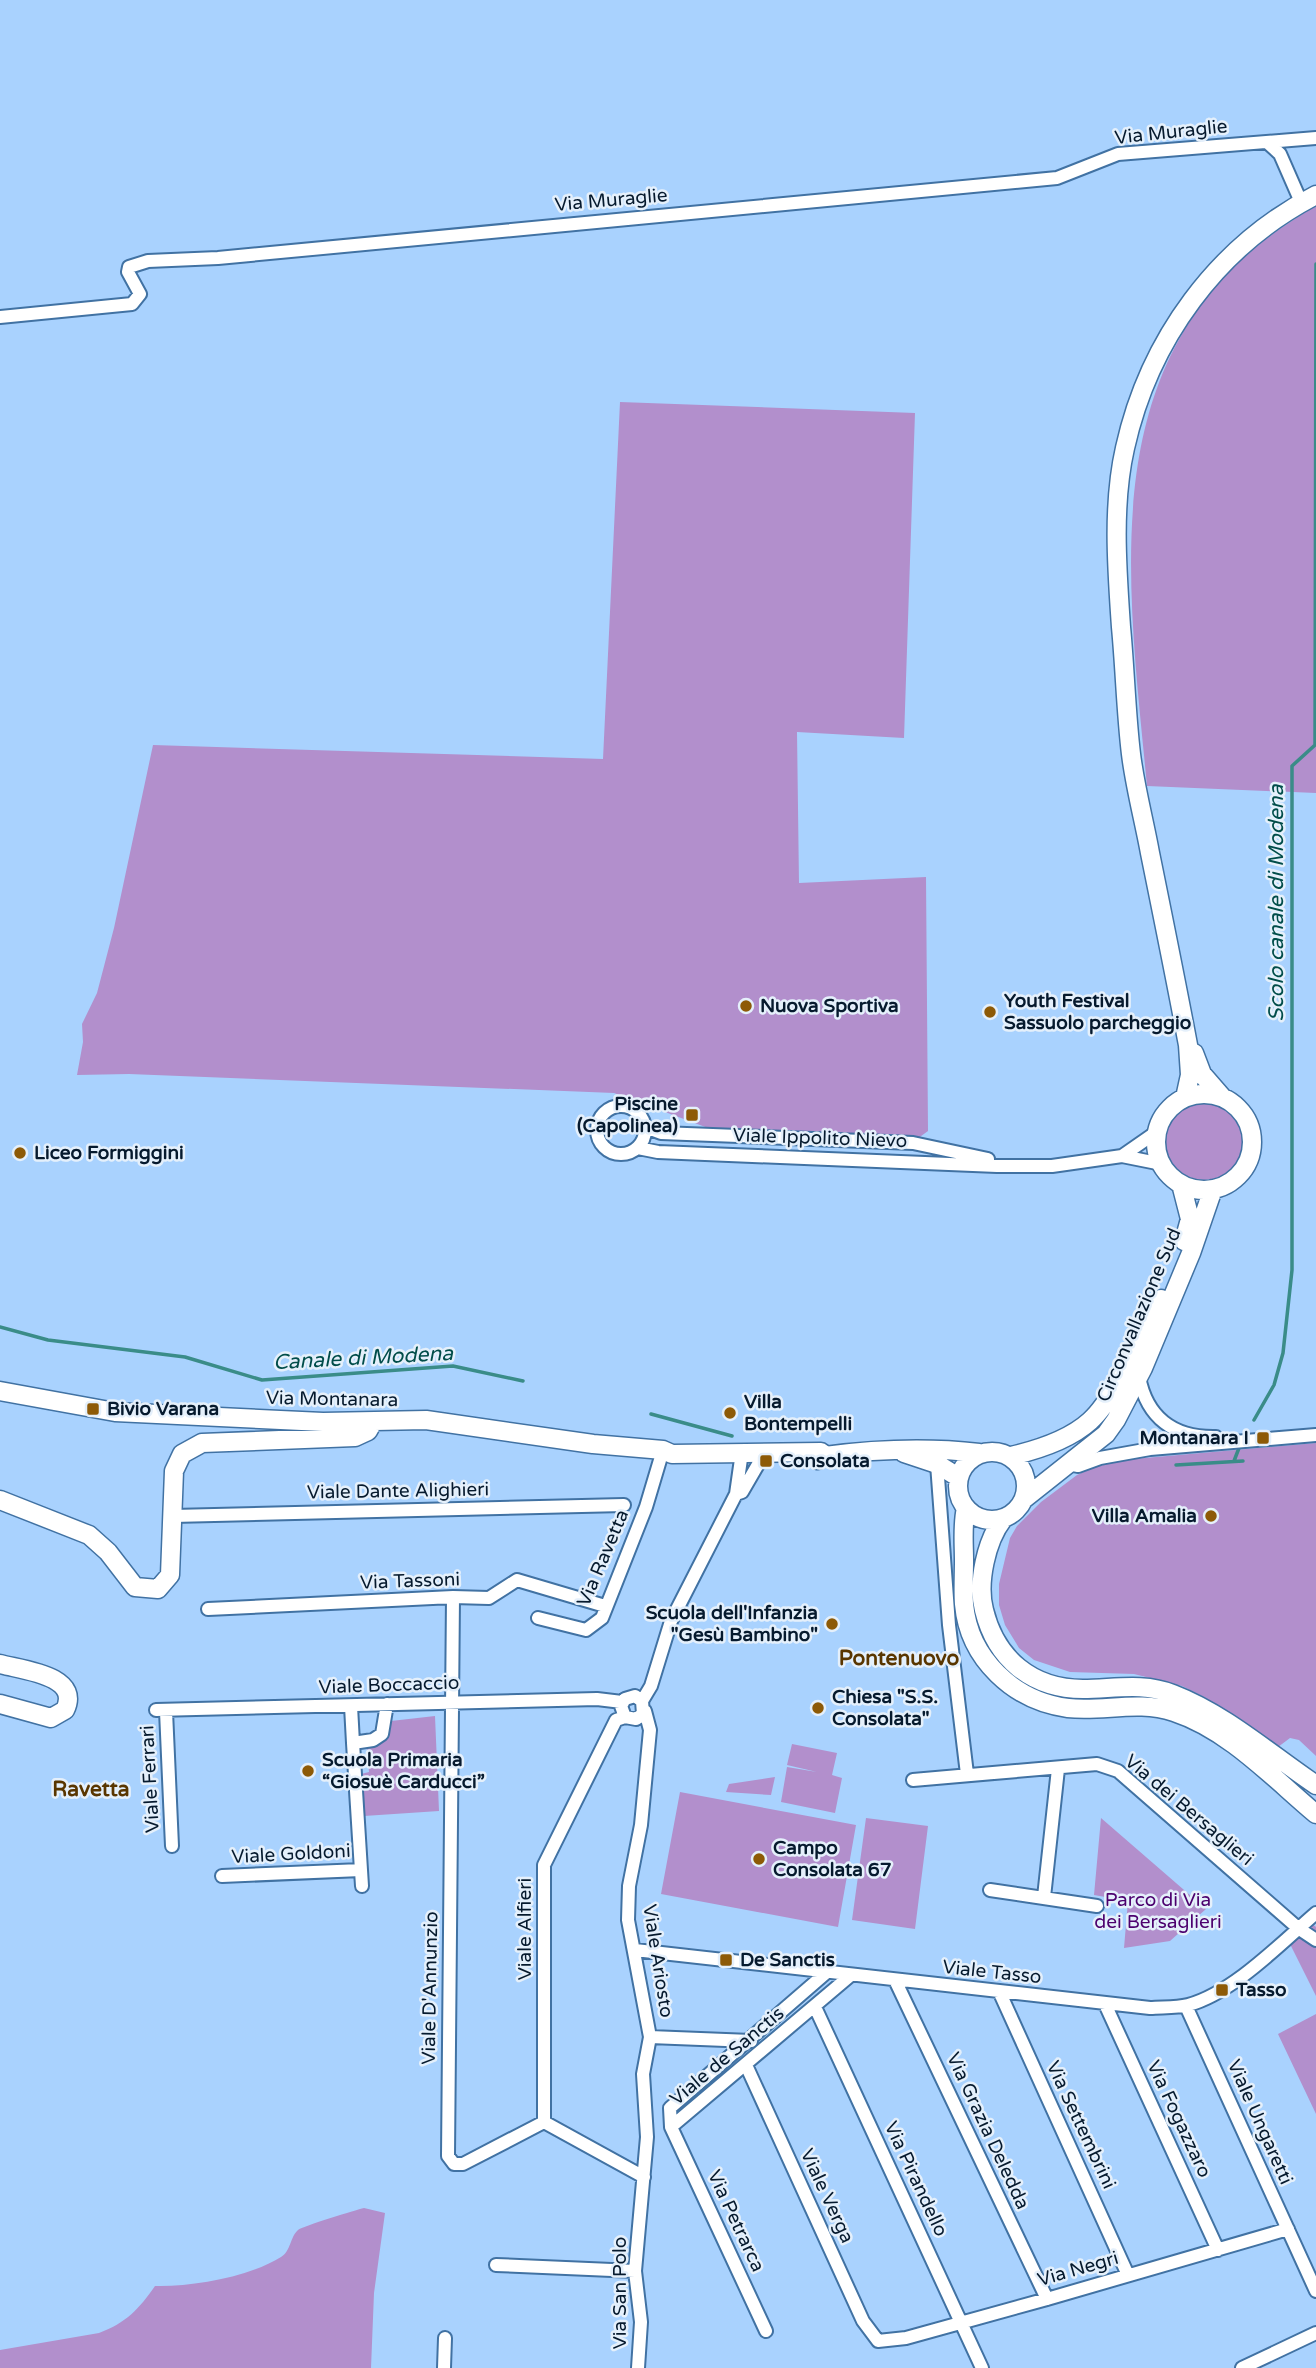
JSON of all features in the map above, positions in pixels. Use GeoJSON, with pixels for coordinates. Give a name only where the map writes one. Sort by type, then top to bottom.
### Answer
{"type":"FeatureCollection","features":[{"type":"Feature","properties":{"kind":"main road"},"geometry":{"type":"LineString","coordinates":[[1222,1097],[1197,1095],[1185,1098],[1168,1111],[1158,1131],[1156,1142],[1162,1164],[1181,1184],[1196,1189],[1213,1189],[1227,1185],[1239,1175],[1252,1147],[1245,1117],[1222,1097],[1202,1074],[1188,1045],[1131,756],[1118,585],[1118,501],[1124,449],[1144,382],[1171,330],[1205,282],[1240,247],[1309,199]]}},
{"type":"Feature","properties":{"kind":"main road"},"geometry":{"type":"LineString","coordinates":[[1185,1098],[1190,1075],[1186,1048],[1188,1045]]}},
{"type":"Feature","properties":{"kind":"main road","name":"Circonvallazione Sud"},"geometry":{"type":"LineString","coordinates":[[979,1453],[990,1451],[1011,1456],[1070,1435],[1090,1421],[1105,1403],[1178,1266],[1190,1219],[1181,1184]]}},
{"type":"Feature","properties":{"kind":"main road","name":"Circonvallazione Sud"},"geometry":{"type":"LineString","coordinates":[[1213,1189],[1191,1253],[1139,1377],[1106,1434],[1024,1499],[1016,1511],[1003,1519],[989,1546],[983,1579],[983,1606],[990,1633],[1000,1651],[1016,1668],[1037,1681],[1061,1688],[1135,1686],[1168,1692],[1201,1705],[1316,1785]]}},
{"type":"Feature","properties":{"kind":"main road","name":"Via Montanara"},"geometry":{"type":"LineString","coordinates":[[0,1391],[115,1412],[373,1422],[435,1421],[593,1444],[663,1450],[671,1461],[821,1452],[825,1456],[930,1447],[979,1453]]}},
{"type":"Feature","properties":{"kind":"main road"},"geometry":{"type":"LineString","coordinates":[[0,1500],[89,1535],[108,1552],[135,1587],[158,1589],[170,1575],[174,1471],[182,1454],[191,1447],[217,1442],[355,1437],[368,1431],[373,1422]]}},
{"type":"Feature","properties":{"kind":"main road","name":"Via Montanara"},"geometry":{"type":"LineString","coordinates":[[890,1449],[937,1464],[958,1478]]}},
{"type":"Feature","properties":{"kind":"main road"},"geometry":{"type":"LineString","coordinates":[[979,1453],[970,1459],[958,1478],[958,1493],[966,1508],[983,1519],[1003,1519]]}},
{"type":"Feature","properties":{"kind":"main road"},"geometry":{"type":"LineString","coordinates":[[1011,1456],[1025,1475],[1024,1499]]}},
{"type":"Feature","properties":{"kind":"main road"},"geometry":{"type":"LineString","coordinates":[[966,1508],[964,1605],[970,1627],[988,1664],[1012,1687],[1039,1702],[1070,1708],[1140,1704],[1172,1711],[1202,1722],[1316,1814]]}},
{"type":"Feature","properties":{"kind":"main road"},"geometry":{"type":"LineString","coordinates":[[0,1664],[58,1681],[66,1690],[68,1699],[65,1710],[51,1718],[0,1704]]}},
{"type":"Feature","properties":{"kind":"street","name":"Via Muraglie"},"geometry":{"type":"LineString","coordinates":[[0,317],[132,304],[139,294],[128,272],[129,267],[148,261],[218,258],[1057,178],[1118,154],[1316,138]]}},
{"type":"Feature","properties":{"kind":"street"},"geometry":{"type":"LineString","coordinates":[[1268,143],[1280,154],[1309,199]]}},
{"type":"Feature","properties":{"kind":"street"},"geometry":{"type":"LineString","coordinates":[[624,1106],[636,1110],[645,1127],[644,1139],[638,1148],[625,1154],[608,1151],[598,1140],[597,1123],[609,1109],[624,1106]]}},
{"type":"Feature","properties":{"kind":"street","name":"Viale Ippolito Nievo"},"geometry":{"type":"LineString","coordinates":[[645,1127],[661,1133],[913,1143],[1000,1164]]}},
{"type":"Feature","properties":{"kind":"street","name":"Viale Ippolito Nievo"},"geometry":{"type":"LineString","coordinates":[[1122,1156],[1158,1131]]}},
{"type":"Feature","properties":{"kind":"street","name":"Viale Ippolito Nievo"},"geometry":{"type":"LineString","coordinates":[[638,1148],[658,1152],[1052,1166],[1122,1156],[1162,1164]]}},
{"type":"Feature","properties":{"kind":"street"},"geometry":{"type":"LineString","coordinates":[[1139,1377],[1149,1407],[1170,1429],[1202,1437],[1242,1436],[1247,1439]]}},
{"type":"Feature","properties":{"kind":"street"},"geometry":{"type":"LineString","coordinates":[[1068,1464],[1077,1466],[1124,1453],[1243,1442],[1247,1439],[1316,1435]]}},
{"type":"Feature","properties":{"kind":"street","name":"Via Ravetta"},"geometry":{"type":"LineString","coordinates":[[538,1618],[586,1630],[602,1618],[646,1507],[663,1450]]}},
{"type":"Feature","properties":{"kind":"street"},"geometry":{"type":"LineString","coordinates":[[643,1706],[632,1696],[622,1702],[622,1712],[625,1717],[636,1719],[643,1706],[671,1621],[736,1494],[748,1457]]}},
{"type":"Feature","properties":{"kind":"street"},"geometry":{"type":"LineString","coordinates":[[937,1464],[949,1625],[967,1774]]}},
{"type":"Feature","properties":{"kind":"street","name":"Viale Dante Alighieri"},"geometry":{"type":"LineString","coordinates":[[173,1516],[624,1505]]}},
{"type":"Feature","properties":{"kind":"street","name":"Via Tassoni"},"geometry":{"type":"LineString","coordinates":[[208,1609],[453,1597],[489,1598],[517,1580],[605,1606]]}},
{"type":"Feature","properties":{"kind":"street","name":"Viale D'Annunzio"},"geometry":{"type":"LineString","coordinates":[[453,1597],[448,2156],[454,2164],[463,2164],[544,2122]]}},
{"type":"Feature","properties":{"kind":"street","name":"Viale Boccaccio"},"geometry":{"type":"LineString","coordinates":[[161,1711],[597,1699],[622,1702]]}},
{"type":"Feature","properties":{"kind":"street"},"geometry":{"type":"LineString","coordinates":[[353,1743],[373,1740],[382,1734],[387,1704]]}},
{"type":"Feature","properties":{"kind":"street","name":"Viale Goldoni"},"geometry":{"type":"LineString","coordinates":[[351,1706],[362,1886]]}},
{"type":"Feature","properties":{"kind":"street","name":"Viale Ariosto"},"geometry":{"type":"LineString","coordinates":[[643,1706],[650,1730],[641,1825],[629,1886],[628,1920],[650,2037],[643,2074],[647,2137],[644,2177]]}},
{"type":"Feature","properties":{"kind":"street","name":"Viale Ferrari"},"geometry":{"type":"LineString","coordinates":[[161,1711],[172,1846]]}},
{"type":"Feature","properties":{"kind":"street","name":"Viale Alfieri"},"geometry":{"type":"LineString","coordinates":[[544,2122],[544,1865],[616,1720],[625,1717]]}},
{"type":"Feature","properties":{"kind":"street","name":"Via dei Bersaglieri"},"geometry":{"type":"LineString","coordinates":[[913,1780],[1097,1764],[1118,1771],[1298,1928],[1316,1940]]}},
{"type":"Feature","properties":{"kind":"street"},"geometry":{"type":"LineString","coordinates":[[1044,1897],[1058,1769]]}},
{"type":"Feature","properties":{"kind":"street","name":"Viale Goldoni"},"geometry":{"type":"LineString","coordinates":[[222,1876],[361,1870]]}},
{"type":"Feature","properties":{"kind":"street"},"geometry":{"type":"LineString","coordinates":[[990,1890],[1097,1906]]}},
{"type":"Feature","properties":{"kind":"street","name":"Viale Tasso"},"geometry":{"type":"LineString","coordinates":[[635,1950],[1150,2008],[1186,2006],[1222,1990],[1316,1913]]}},
{"type":"Feature","properties":{"kind":"street","name":"Viale de Sanctis"},"geometry":{"type":"LineString","coordinates":[[671,2127],[670,2108],[828,1972]]}},
{"type":"Feature","properties":{"kind":"street","name":"Viale de Sanctis"},"geometry":{"type":"LineString","coordinates":[[671,2127],[851,1975]]}},
{"type":"Feature","properties":{"kind":"street","name":"Via Grazia Deledda"},"geometry":{"type":"LineString","coordinates":[[895,1980],[1046,2299]]}},
{"type":"Feature","properties":{"kind":"street","name":"Via Settembrini"},"geometry":{"type":"LineString","coordinates":[[999,1992],[1128,2275]]}},
{"type":"Feature","properties":{"kind":"street","name":"Via Fogazzaro"},"geometry":{"type":"LineString","coordinates":[[1105,2004],[1218,2250]]}},
{"type":"Feature","properties":{"kind":"street","name":"Viale Ungaretti"},"geometry":{"type":"LineString","coordinates":[[1186,2006],[1316,2291]]}},
{"type":"Feature","properties":{"kind":"street","name":"Via Pirandello"},"geometry":{"type":"LineString","coordinates":[[815,2007],[982,2368]]}},
{"type":"Feature","properties":{"kind":"street"},"geometry":{"type":"LineString","coordinates":[[650,2037],[751,2041]]}},
{"type":"Feature","properties":{"kind":"street","name":"Viale Verga"},"geometry":{"type":"LineString","coordinates":[[746,2065],[863,2321],[878,2341]]}},
{"type":"Feature","properties":{"kind":"street"},"geometry":{"type":"LineString","coordinates":[[544,2122],[644,2177]]}},
{"type":"Feature","properties":{"kind":"street","name":"Via Petrarca"},"geometry":{"type":"LineString","coordinates":[[671,2127],[766,2331]]}},
{"type":"Feature","properties":{"kind":"street","name":"Via San Polo"},"geometry":{"type":"LineString","coordinates":[[638,2368],[641,2322],[635,2271],[644,2177]]}},
{"type":"Feature","properties":{"kind":"street","name":"Via Negri"},"geometry":{"type":"LineString","coordinates":[[878,2341],[893,2341],[1287,2229]]}},
{"type":"Feature","properties":{"kind":"street"},"geometry":{"type":"LineString","coordinates":[[496,2265],[635,2271]]}},
{"type":"Feature","properties":{"kind":"street"},"geometry":{"type":"LineString","coordinates":[[1242,2368],[1316,2333]]}},
{"type":"Feature","properties":{"kind":"street"},"geometry":{"type":"LineString","coordinates":[[444,2368],[445,2338]]}},
{"type":"Feature","properties":{"kind":"green space"},"geometry":{"type":"Polygon","coordinates":[[[1316,206],[1316,793],[1147,786],[1133,620],[1131,539],[1139,461],[1157,388],[1191,320],[1243,259],[1316,206]]]}},
{"type":"Feature","properties":{"kind":"green space"},"geometry":{"type":"Polygon","coordinates":[[[620,402],[915,413],[904,738],[797,732],[799,883],[926,877],[928,1131],[906,1147],[743,1141],[614,1093],[129,1074],[77,1075],[83,1042],[82,1024],[97,993],[114,928],[153,745],[603,759],[620,402]]]}},
{"type":"Feature","properties":{"kind":"green space"},"geometry":{"type":"Polygon","coordinates":[[[1204,1102],[1219,1105],[1232,1113],[1240,1126],[1243,1141],[1240,1156],[1232,1169],[1219,1177],[1204,1180],[1189,1177],[1176,1169],[1168,1156],[1165,1141],[1168,1126],[1176,1113],[1189,1105],[1204,1102]]]}},
{"type":"Feature","properties":{"kind":"green space"},"geometry":{"type":"Polygon","coordinates":[[[1316,1443],[1316,1756],[1299,1740],[1290,1738],[1278,1747],[1204,1697],[1182,1686],[1134,1674],[1070,1672],[1034,1660],[1019,1648],[1005,1625],[999,1605],[999,1584],[1010,1538],[1017,1526],[1041,1502],[1077,1475],[1122,1460],[1316,1443]]]}},
{"type":"Feature","properties":{"kind":"green space"},"geometry":{"type":"Polygon","coordinates":[[[435,1716],[439,1811],[364,1816],[361,1774],[369,1772],[367,1747],[388,1730],[391,1721],[435,1716]]]}},
{"type":"Feature","properties":{"kind":"green space"},"geometry":{"type":"Polygon","coordinates":[[[792,1744],[837,1753],[832,1775],[842,1778],[835,1813],[781,1802],[787,1767],[817,1772],[787,1765],[792,1744]]]}},
{"type":"Feature","properties":{"kind":"green space"},"geometry":{"type":"Polygon","coordinates":[[[775,1777],[771,1795],[726,1792],[729,1784],[775,1777]]]}},
{"type":"Feature","properties":{"kind":"green space","name":"Campo Consolata 67"},"geometry":{"type":"Polygon","coordinates":[[[680,1792],[856,1825],[838,1927],[661,1894],[680,1792]]]}},
{"type":"Feature","properties":{"kind":"green space"},"geometry":{"type":"Polygon","coordinates":[[[866,1818],[928,1826],[915,1929],[852,1920],[866,1818]]]}},
{"type":"Feature","properties":{"kind":"green space","name":"Parco di Via dei Bersaglieri"},"geometry":{"type":"Polygon","coordinates":[[[1101,1818],[1206,1909],[1170,1941],[1124,1948],[1128,1901],[1094,1895],[1101,1818]]]}},
{"type":"Feature","properties":{"kind":"green space"},"geometry":{"type":"Polygon","coordinates":[[[1307,1919],[1316,1927],[1316,1996],[1287,1938],[1307,1919]]]}},
{"type":"Feature","properties":{"kind":"green space"},"geometry":{"type":"Polygon","coordinates":[[[1316,2014],[1316,2114],[1278,2034],[1316,2014]]]}},
{"type":"Feature","properties":{"kind":"green space"},"geometry":{"type":"Polygon","coordinates":[[[364,2208],[385,2213],[374,2293],[371,2368],[0,2368],[0,2350],[99,2333],[117,2325],[131,2314],[155,2286],[203,2283],[253,2270],[281,2257],[298,2230],[364,2208]]]}},
{"type":"Feature","properties":{"kind":"waterway","name":"Scolo canale di Modena"},"geometry":{"type":"LineString","coordinates":[[1254,1420],[1274,1385],[1283,1353],[1292,1270],[1292,766],[1315,745],[1316,264]]}},
{"type":"Feature","properties":{"kind":"waterway","name":"Canale di Modena"},"geometry":{"type":"LineString","coordinates":[[0,1327],[48,1340],[185,1357],[262,1380],[453,1366],[523,1381]]}},
{"type":"Feature","properties":{"kind":"waterway","name":"Canale di Modena"},"geometry":{"type":"LineString","coordinates":[[651,1414],[732,1436]]}},
{"type":"Feature","properties":{"kind":"waterway","name":"Canale di Modena"},"geometry":{"type":"LineString","coordinates":[[1234,1461],[1239,1448]]}},
{"type":"Feature","properties":{"kind":"waterway","name":"Canale di Modena"},"geometry":{"type":"LineString","coordinates":[[1176,1465],[1243,1461]]}},
{"type":"Feature","properties":{"kind":"place","name":"Nuova Sportiva"},"geometry":{"type":"Point","coordinates":[746,1006]}},
{"type":"Feature","properties":{"kind":"place","name":"Youth Festival Sassuolo parcheggio"},"geometry":{"type":"Point","coordinates":[990,1012]}},
{"type":"Feature","properties":{"kind":"place","name":"Piscine (Capolinea)"},"geometry":{"type":"Point","coordinates":[692,1115]}},
{"type":"Feature","properties":{"kind":"place","name":"Liceo Formiggini"},"geometry":{"type":"Point","coordinates":[20,1153]}},
{"type":"Feature","properties":{"kind":"place","name":"Bivio Varana"},"geometry":{"type":"Point","coordinates":[93,1409]}},
{"type":"Feature","properties":{"kind":"place","name":"Villa Bontempelli"},"geometry":{"type":"Point","coordinates":[730,1413]}},
{"type":"Feature","properties":{"kind":"place","name":"Montanara I"},"geometry":{"type":"Point","coordinates":[1263,1438]}},
{"type":"Feature","properties":{"kind":"place","name":"Consolata"},"geometry":{"type":"Point","coordinates":[766,1461]}},
{"type":"Feature","properties":{"kind":"place","name":"Villa Amalia"},"geometry":{"type":"Point","coordinates":[1211,1516]}},
{"type":"Feature","properties":{"kind":"place","name":"Scuola dell'Infanzia \"Gesù Bambino\""},"geometry":{"type":"Point","coordinates":[832,1624]}},
{"type":"Feature","properties":{"kind":"place","name":"Chiesa \"S.S. Consolata\""},"geometry":{"type":"Point","coordinates":[818,1708]}},
{"type":"Feature","properties":{"kind":"place","name":"Scuola Primaria “Giosuè Carducci”"},"geometry":{"type":"Point","coordinates":[308,1771]}},
{"type":"Feature","properties":{"kind":"place","name":"Campo Consolata 67"},"geometry":{"type":"Point","coordinates":[759,1859]}},
{"type":"Feature","properties":{"kind":"place","name":"De Sanctis"},"geometry":{"type":"Point","coordinates":[726,1960]}},
{"type":"Feature","properties":{"kind":"place","name":"Tasso"},"geometry":{"type":"Point","coordinates":[1222,1990]}},
{"type":"Feature","properties":{"kind":"district","name":"Pontenuovo"},"geometry":{"type":"Point","coordinates":[899,1658]}},
{"type":"Feature","properties":{"kind":"district","name":"Ravetta"},"geometry":{"type":"Point","coordinates":[91,1789]}}]}
